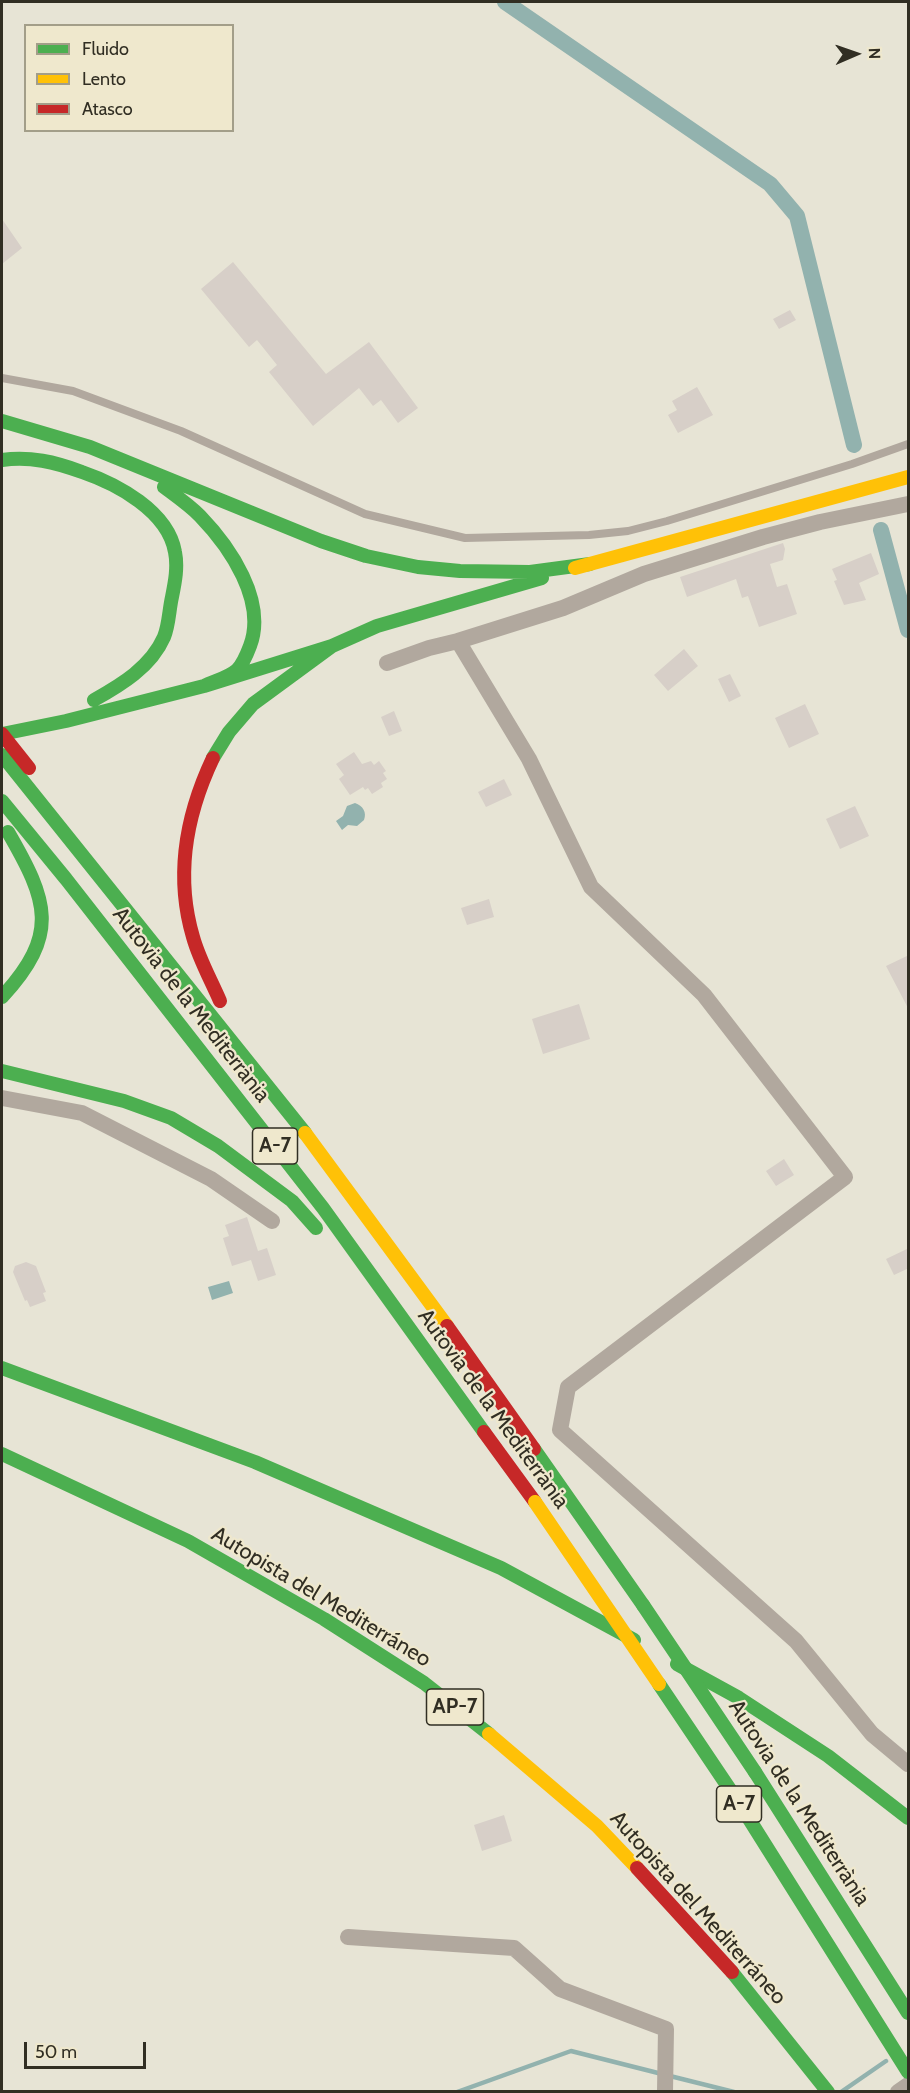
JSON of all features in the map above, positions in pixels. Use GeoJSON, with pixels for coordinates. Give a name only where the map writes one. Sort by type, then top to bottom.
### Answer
{"type":"FeatureCollection","features":[{"type":"Feature","properties":{"kind":"main road"},"geometry":{"type":"LineString","coordinates":[[2,421],[90,447],[321,541],[366,556],[418,567],[460,571],[531,572],[590,564]]}},
{"type":"Feature","properties":{"kind":"main road"},"geometry":{"type":"LineString","coordinates":[[2,460],[27,458],[107,481],[143,503],[163,524],[175,548],[176,573],[164,636],[136,673],[94,700]]}},
{"type":"Feature","properties":{"kind":"main road"},"geometry":{"type":"LineString","coordinates":[[134,464],[199,515],[225,546],[245,584],[254,611],[256,627],[253,644],[238,669],[204,686]]}},
{"type":"Feature","properties":{"kind":"main road"},"geometry":{"type":"LineString","coordinates":[[2,733],[66,721],[204,686],[332,646],[377,627],[590,564],[909,477]]}},
{"type":"Feature","properties":{"kind":"main road"},"geometry":{"type":"LineString","coordinates":[[223,664],[343,631],[377,627]]}},
{"type":"Feature","properties":{"kind":"main road"},"geometry":{"type":"LineString","coordinates":[[183,957],[224,1006],[193,938],[186,906],[184,858],[193,808],[202,778],[223,740],[249,707],[332,646]]}},
{"type":"Feature","properties":{"kind":"main road"},"geometry":{"type":"LineString","coordinates":[[2,733],[135,688]]}},
{"type":"Feature","properties":{"kind":"main road"},"geometry":{"type":"LineString","coordinates":[[2,733],[23,771],[103,859]]}},
{"type":"Feature","properties":{"kind":"main road","name":"Autovia de la Mediterrània"},"geometry":{"type":"LineString","coordinates":[[2,755],[23,771],[301,1127],[424,1293],[643,1605],[755,1772],[909,2013]]}},
{"type":"Feature","properties":{"kind":"main road","name":"Autovia de la Mediterrània"},"geometry":{"type":"LineString","coordinates":[[2,801],[66,879],[323,1208],[535,1502],[739,1803],[909,2072]]}},
{"type":"Feature","properties":{"kind":"main road"},"geometry":{"type":"LineString","coordinates":[[2,821],[33,877],[41,899],[43,916],[40,940],[30,962],[16,983],[2,997]]}},
{"type":"Feature","properties":{"kind":"main road"},"geometry":{"type":"LineString","coordinates":[[270,1067],[284,1086],[301,1127]]}},
{"type":"Feature","properties":{"kind":"main road"},"geometry":{"type":"LineString","coordinates":[[2,1071],[124,1101],[171,1118],[218,1146],[291,1201],[323,1236]]}},
{"type":"Feature","properties":{"kind":"main road"},"geometry":{"type":"LineString","coordinates":[[361,1285],[406,1344],[436,1365]]}},
{"type":"Feature","properties":{"kind":"main road"},"geometry":{"type":"LineString","coordinates":[[2,1368],[255,1462],[501,1568],[739,1698],[828,1756],[909,1818]]}},
{"type":"Feature","properties":{"kind":"main road","name":"Autopista del Mediterráneo"},"geometry":{"type":"LineString","coordinates":[[2,1454],[188,1541],[324,1619],[424,1683],[518,1757],[597,1826],[745,1987],[828,2091]]}},
{"type":"Feature","properties":{"kind":"street"},"geometry":{"type":"LineString","coordinates":[[387,663],[563,608],[644,574],[763,537],[820,522],[909,504]]}},
{"type":"Feature","properties":{"kind":"street"},"geometry":{"type":"LineString","coordinates":[[458,641],[529,759],[591,887],[704,995],[845,1177],[568,1387],[560,1430],[796,1641],[872,1734],[909,1764]]}},
{"type":"Feature","properties":{"kind":"street"},"geometry":{"type":"LineString","coordinates":[[2,1098],[82,1113],[212,1179],[272,1221]]}},
{"type":"Feature","properties":{"kind":"street"},"geometry":{"type":"LineString","coordinates":[[348,1937],[514,1948],[560,1989],[666,2029],[665,2091]]}},
{"type":"Feature","properties":{"kind":"street"},"geometry":{"type":"LineString","coordinates":[[898,2091],[909,2085]]}},
{"type":"Feature","properties":{"kind":"lane"},"geometry":{"type":"LineString","coordinates":[[2,378],[73,391],[181,431],[365,514],[465,538],[589,535],[628,531],[852,464],[909,444]]}},
{"type":"Feature","properties":{"kind":"water"},"geometry":{"type":"Polygon","coordinates":[[[355,803],[364,810],[364,820],[357,826],[348,825],[342,830],[336,821],[343,816],[347,806],[355,803]]]}},
{"type":"Feature","properties":{"kind":"water"},"geometry":{"type":"Polygon","coordinates":[[[229,1281],[233,1293],[212,1300],[208,1287],[229,1281]]]}},
{"type":"Feature","properties":{"kind":"building"},"geometry":{"type":"Polygon","coordinates":[[[2,219],[22,248],[2,264],[2,219]]]}},
{"type":"Feature","properties":{"kind":"building"},"geometry":{"type":"Polygon","coordinates":[[[233,262],[326,374],[369,342],[418,408],[398,423],[381,400],[373,406],[359,388],[313,426],[269,372],[277,365],[257,340],[249,347],[201,289],[233,262]]]}},
{"type":"Feature","properties":{"kind":"building"},"geometry":{"type":"Polygon","coordinates":[[[790,310],[796,320],[779,329],[773,319],[790,310]]]}},
{"type":"Feature","properties":{"kind":"building"},"geometry":{"type":"Polygon","coordinates":[[[697,387],[713,415],[678,433],[668,415],[677,410],[672,401],[697,387]]]}},
{"type":"Feature","properties":{"kind":"building"},"geometry":{"type":"Polygon","coordinates":[[[783,543],[785,549],[783,560],[770,564],[777,587],[787,584],[797,614],[759,627],[748,596],[742,598],[736,579],[687,597],[680,577],[783,543]]]}},
{"type":"Feature","properties":{"kind":"building"},"geometry":{"type":"Polygon","coordinates":[[[871,553],[879,574],[859,583],[866,600],[844,605],[834,581],[837,580],[832,569],[871,553]]]}},
{"type":"Feature","properties":{"kind":"building"},"geometry":{"type":"Polygon","coordinates":[[[684,649],[698,666],[668,691],[654,675],[684,649]]]}},
{"type":"Feature","properties":{"kind":"building"},"geometry":{"type":"Polygon","coordinates":[[[730,674],[741,696],[729,702],[718,679],[730,674]]]}},
{"type":"Feature","properties":{"kind":"building"},"geometry":{"type":"Polygon","coordinates":[[[805,704],[819,734],[789,748],[775,718],[805,704]]]}},
{"type":"Feature","properties":{"kind":"building"},"geometry":{"type":"Polygon","coordinates":[[[394,711],[402,731],[389,736],[381,717],[394,711]]]}},
{"type":"Feature","properties":{"kind":"building"},"geometry":{"type":"Polygon","coordinates":[[[354,752],[362,764],[371,761],[374,765],[379,761],[386,771],[383,773],[387,779],[381,783],[383,787],[372,794],[368,788],[365,790],[363,787],[350,795],[339,779],[344,775],[336,764],[354,752]]]}},
{"type":"Feature","properties":{"kind":"building"},"geometry":{"type":"Polygon","coordinates":[[[504,779],[512,795],[486,807],[478,792],[504,779]]]}},
{"type":"Feature","properties":{"kind":"building"},"geometry":{"type":"Polygon","coordinates":[[[855,806],[869,836],[840,849],[826,819],[855,806]]]}},
{"type":"Feature","properties":{"kind":"building"},"geometry":{"type":"Polygon","coordinates":[[[489,899],[494,917],[467,925],[461,908],[489,899]]]}},
{"type":"Feature","properties":{"kind":"building"},"geometry":{"type":"Polygon","coordinates":[[[909,955],[909,1010],[886,966],[909,955]]]}},
{"type":"Feature","properties":{"kind":"building"},"geometry":{"type":"Polygon","coordinates":[[[579,1004],[590,1039],[543,1054],[532,1019],[579,1004]]]}},
{"type":"Feature","properties":{"kind":"building"},"geometry":{"type":"Polygon","coordinates":[[[784,1159],[794,1175],[776,1186],[766,1171],[784,1159]]]}},
{"type":"Feature","properties":{"kind":"building"},"geometry":{"type":"Polygon","coordinates":[[[247,1217],[258,1251],[267,1248],[276,1275],[258,1281],[251,1260],[232,1266],[223,1238],[229,1236],[225,1225],[247,1217]]]}},
{"type":"Feature","properties":{"kind":"building"},"geometry":{"type":"Polygon","coordinates":[[[909,1248],[909,1268],[894,1275],[886,1259],[909,1248]]]}},
{"type":"Feature","properties":{"kind":"building"},"geometry":{"type":"Polygon","coordinates":[[[26,1262],[36,1266],[46,1292],[43,1293],[46,1301],[30,1307],[27,1300],[25,1301],[13,1272],[15,1266],[26,1262]]]}},
{"type":"Feature","properties":{"kind":"building"},"geometry":{"type":"Polygon","coordinates":[[[504,1815],[512,1841],[482,1851],[474,1825],[504,1815]]]}},
{"type":"Feature","properties":{"kind":"waterway"},"geometry":{"type":"LineString","coordinates":[[505,2],[770,184],[797,216],[854,445]]}},
{"type":"Feature","properties":{"kind":"waterway"},"geometry":{"type":"LineString","coordinates":[[881,530],[908,630]]}},
{"type":"Feature","properties":{"kind":"waterway"},"geometry":{"type":"LineString","coordinates":[[457,2092],[571,2051],[662,2074]]}},
{"type":"Feature","properties":{"kind":"waterway"},"geometry":{"type":"LineString","coordinates":[[841,2092],[886,2061]]}},
{"type":"Feature","properties":{"kind":"waterway"},"geometry":{"type":"LineString","coordinates":[[670,2076],[734,2092]]}},
{"type":"Feature","properties":{"kind":"traffic: fast"},"geometry":{"type":"LineString","coordinates":[[2,421],[90,447],[321,541],[366,556],[418,567],[460,571],[530,572],[590,564]]}},
{"type":"Feature","properties":{"kind":"traffic: fast"},"geometry":{"type":"LineString","coordinates":[[2,460],[32,459],[96,477],[139,501],[152,512],[170,537],[175,552],[176,569],[164,637],[143,666],[125,681],[94,700]]}},
{"type":"Feature","properties":{"kind":"traffic: fast"},"geometry":{"type":"LineString","coordinates":[[164,487],[196,512],[223,543],[243,576],[254,611],[254,629],[250,646],[241,665],[229,675],[204,686]]}},
{"type":"Feature","properties":{"kind":"traffic: fast"},"geometry":{"type":"LineString","coordinates":[[2,734],[66,721],[204,686],[332,646],[377,626],[542,578]]}},
{"type":"Feature","properties":{"kind":"traffic: fast"},"geometry":{"type":"LineString","coordinates":[[213,758],[229,732],[253,704],[332,646]]}},
{"type":"Feature","properties":{"kind":"traffic: fast"},"geometry":{"type":"LineString","coordinates":[[2,755],[305,1133]]}},
{"type":"Feature","properties":{"kind":"traffic: fast"},"geometry":{"type":"LineString","coordinates":[[2,801],[66,879],[323,1208],[484,1432]]}},
{"type":"Feature","properties":{"kind":"traffic: fast"},"geometry":{"type":"LineString","coordinates":[[2,997],[21,975],[33,954],[40,935],[42,917],[39,898],[32,878],[8,832]]}},
{"type":"Feature","properties":{"kind":"traffic: fast"},"geometry":{"type":"LineString","coordinates":[[2,1071],[124,1101],[171,1118],[218,1146],[292,1201],[316,1228]]}},
{"type":"Feature","properties":{"kind":"traffic: fast"},"geometry":{"type":"LineString","coordinates":[[2,1368],[255,1462],[501,1568],[634,1640]]}},
{"type":"Feature","properties":{"kind":"traffic: fast"},"geometry":{"type":"LineString","coordinates":[[534,1449],[643,1605]]}},
{"type":"Feature","properties":{"kind":"traffic: fast"},"geometry":{"type":"LineString","coordinates":[[2,1454],[188,1541],[324,1619],[424,1683],[489,1734]]}},
{"type":"Feature","properties":{"kind":"traffic: fast"},"geometry":{"type":"LineString","coordinates":[[643,1605],[755,1772]]}},
{"type":"Feature","properties":{"kind":"traffic: fast"},"geometry":{"type":"LineString","coordinates":[[677,1664],[739,1698],[828,1756],[908,1818]]}},
{"type":"Feature","properties":{"kind":"traffic: fast"},"geometry":{"type":"LineString","coordinates":[[659,1684],[739,1803],[908,2072]]}},
{"type":"Feature","properties":{"kind":"traffic: fast"},"geometry":{"type":"LineString","coordinates":[[755,1772],[908,2013]]}},
{"type":"Feature","properties":{"kind":"traffic: fast"},"geometry":{"type":"LineString","coordinates":[[732,1972],[828,2092]]}},
{"type":"Feature","properties":{"kind":"traffic: slow"},"geometry":{"type":"LineString","coordinates":[[575,568],[908,477]]}},
{"type":"Feature","properties":{"kind":"traffic: slow"},"geometry":{"type":"LineString","coordinates":[[305,1133],[447,1326]]}},
{"type":"Feature","properties":{"kind":"traffic: slow"},"geometry":{"type":"LineString","coordinates":[[535,1502],[659,1684]]}},
{"type":"Feature","properties":{"kind":"traffic: slow"},"geometry":{"type":"LineString","coordinates":[[489,1734],[597,1826],[637,1868]]}},
{"type":"Feature","properties":{"kind":"traffic: jam"},"geometry":{"type":"LineString","coordinates":[[2,734],[29,768]]}},
{"type":"Feature","properties":{"kind":"traffic: jam"},"geometry":{"type":"LineString","coordinates":[[213,758],[196,801],[186,846],[184,869],[188,914],[196,945],[220,1001]]}},
{"type":"Feature","properties":{"kind":"traffic: jam"},"geometry":{"type":"LineString","coordinates":[[447,1326],[534,1449]]}},
{"type":"Feature","properties":{"kind":"traffic: jam"},"geometry":{"type":"LineString","coordinates":[[484,1432],[535,1502]]}},
{"type":"Feature","properties":{"kind":"traffic: jam"},"geometry":{"type":"LineString","coordinates":[[637,1868],[732,1972]]}}]}
